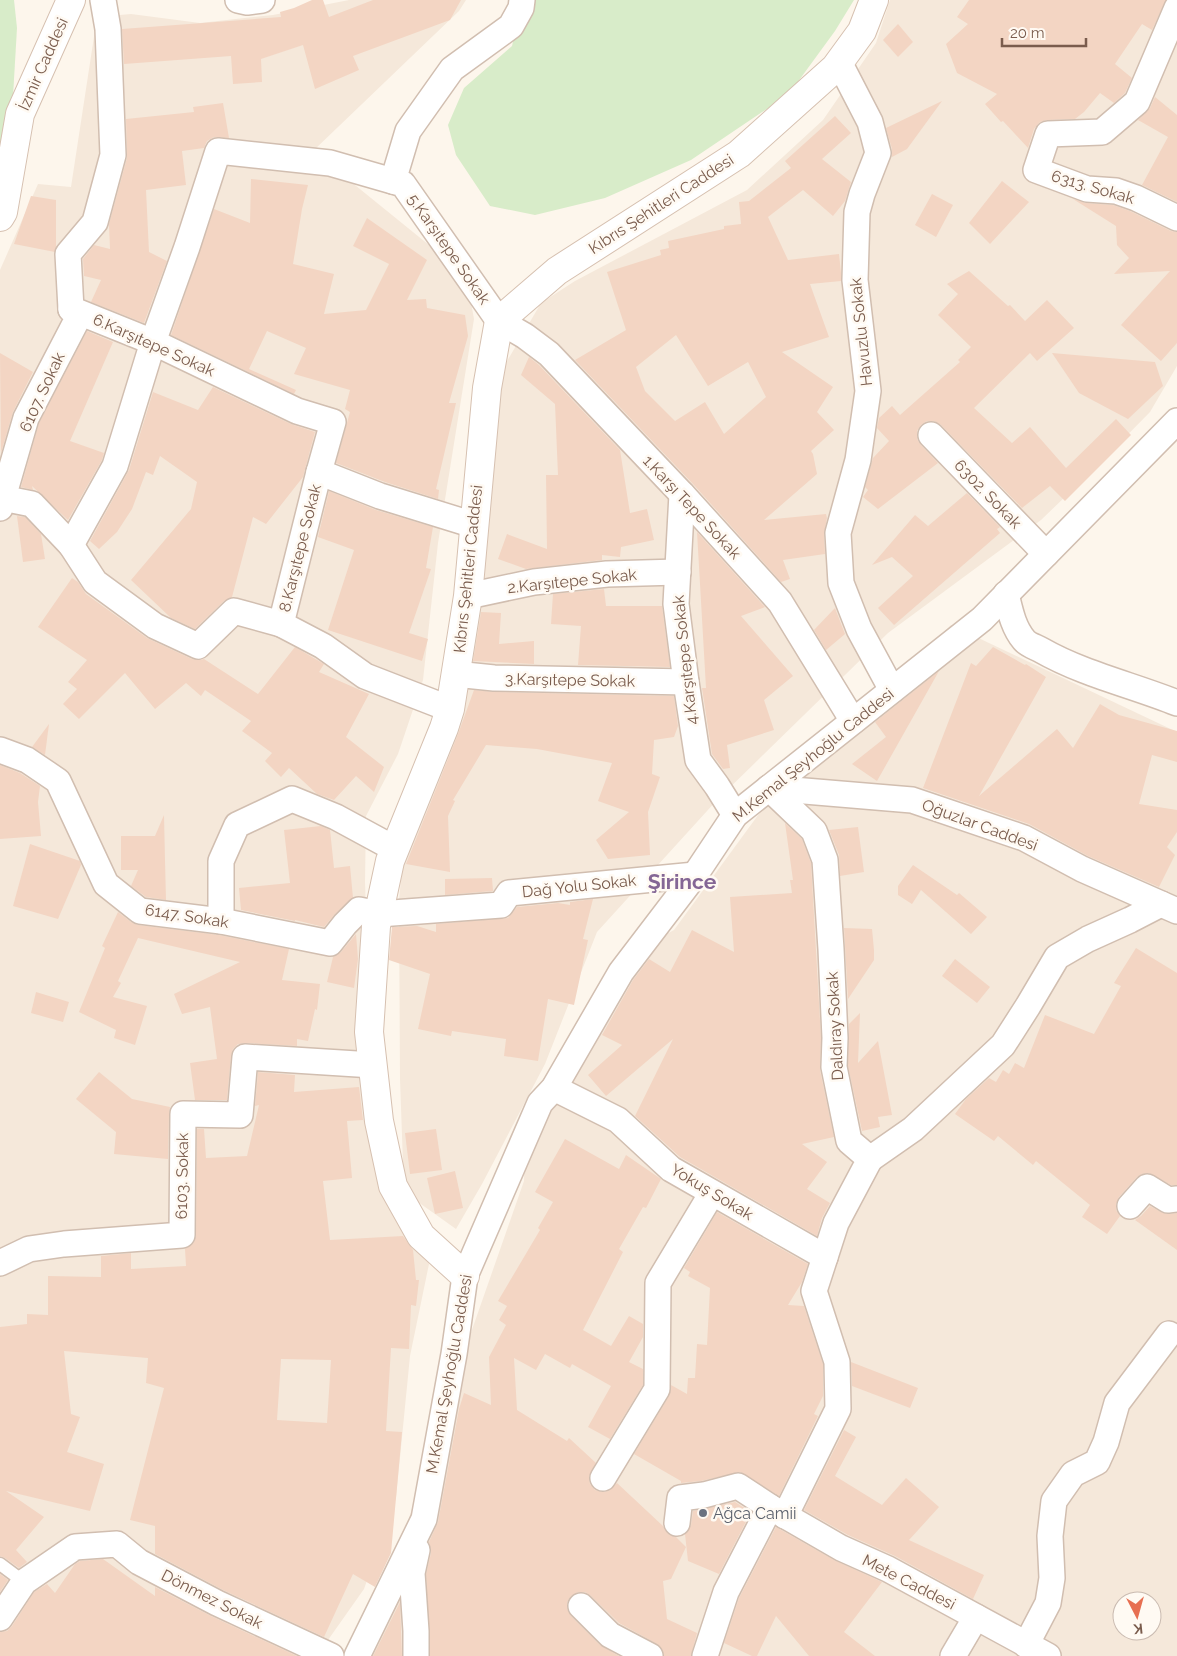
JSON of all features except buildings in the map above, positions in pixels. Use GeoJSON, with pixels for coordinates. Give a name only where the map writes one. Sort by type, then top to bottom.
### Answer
{"type":"FeatureCollection","features":[{"type":"Feature","properties":{"kind":"street","name":"İzmir Caddesi"},"geometry":{"type":"LineString","coordinates":[[0,217],[20,114],[71,0]]}},
{"type":"Feature","properties":{"kind":"street"},"geometry":{"type":"LineString","coordinates":[[71,309],[68,254],[95,222],[113,155],[108,29],[103,0]]}},
{"type":"Feature","properties":{"kind":"street"},"geometry":{"type":"LineString","coordinates":[[238,0],[247,2],[262,0]]}},
{"type":"Feature","properties":{"kind":"street"},"geometry":{"type":"LineString","coordinates":[[393,181],[408,131],[452,69],[511,26],[521,8],[522,0]]}},
{"type":"Feature","properties":{"kind":"street","name":"Kıbrıs Şehitleri Caddesi"},"geometry":{"type":"LineString","coordinates":[[465,1276],[421,1236],[393,1186],[379,1121],[370,1032],[376,926],[390,861],[450,709],[468,596],[486,388],[499,321],[557,271],[739,154],[835,68],[862,31],[874,0]]}},
{"type":"Feature","properties":{"kind":"street","name":"6313. Sokak"},"geometry":{"type":"LineString","coordinates":[[1177,8],[1136,102],[1102,132],[1048,134],[1036,170],[1086,189],[1116,191],[1136,198],[1177,218]]}},
{"type":"Feature","properties":{"kind":"street","name":"Havuzlu Sokak"},"geometry":{"type":"LineString","coordinates":[[839,62],[870,122],[878,153],[862,194],[858,212],[855,280],[868,391],[858,460],[838,533],[841,583],[859,629],[892,690]]}},
{"type":"Feature","properties":{"kind":"street","name":"5.Karşıtepe Sokak"},"geometry":{"type":"LineString","coordinates":[[153,342],[187,247],[218,151],[330,163],[403,184],[499,321]]}},
{"type":"Feature","properties":{"kind":"street","name":"6.Karşıtepe Sokak"},"geometry":{"type":"LineString","coordinates":[[71,309],[153,342],[297,411],[333,422],[319,472]]}},
{"type":"Feature","properties":{"kind":"street","name":"6107. Sokak"},"geometry":{"type":"LineString","coordinates":[[1,503],[26,418],[79,316],[71,309]]}},
{"type":"Feature","properties":{"kind":"street","name":"1.Karşı Tepe Sokak"},"geometry":{"type":"LineString","coordinates":[[499,321],[525,336],[549,354],[682,494],[780,602],[853,720]]}},
{"type":"Feature","properties":{"kind":"street"},"geometry":{"type":"LineString","coordinates":[[70,545],[115,466],[153,342]]}},
{"type":"Feature","properties":{"kind":"street","name":"M.Kemal Şeyhoğlu Caddesi"},"geometry":{"type":"LineString","coordinates":[[357,1656],[424,1519],[454,1354],[465,1276],[540,1104],[554,1088],[621,972],[695,874],[735,815],[982,619],[1177,421]]}},
{"type":"Feature","properties":{"kind":"street","name":"6302. Sokak"},"geometry":{"type":"LineString","coordinates":[[931,435],[1046,554]]}},
{"type":"Feature","properties":{"kind":"street"},"geometry":{"type":"LineString","coordinates":[[319,472],[380,496],[474,525]]}},
{"type":"Feature","properties":{"kind":"street","name":"8.Karşıtepe Sokak"},"geometry":{"type":"LineString","coordinates":[[281,624],[319,472]]}},
{"type":"Feature","properties":{"kind":"street","name":"4.Karşıtepe Sokak"},"geometry":{"type":"LineString","coordinates":[[682,494],[676,604],[698,760],[735,815]]}},
{"type":"Feature","properties":{"kind":"street"},"geometry":{"type":"LineString","coordinates":[[1,503],[32,504],[70,545],[95,582],[155,626],[198,646],[234,611],[281,624],[323,646],[365,676],[450,709]]}},
{"type":"Feature","properties":{"kind":"street","name":"2.Karşıtepe Sokak"},"geometry":{"type":"LineString","coordinates":[[468,596],[534,582],[607,574],[678,572]]}},
{"type":"Feature","properties":{"kind":"street"},"geometry":{"type":"LineString","coordinates":[[1006,594],[1012,620],[1025,641],[1054,658],[1100,676],[1146,690],[1177,703]]}},
{"type":"Feature","properties":{"kind":"street","name":"3.Karşıtepe Sokak"},"geometry":{"type":"LineString","coordinates":[[455,674],[494,678],[686,682]]}},
{"type":"Feature","properties":{"kind":"street","name":"6147. Sokak"},"geometry":{"type":"LineString","coordinates":[[0,750],[27,760],[58,781],[106,884],[140,911],[221,921],[330,943],[359,910],[379,914]]}},
{"type":"Feature","properties":{"kind":"street","name":"Oğuzlar Caddesi"},"geometry":{"type":"LineString","coordinates":[[769,788],[912,800],[1024,838],[1082,869],[1172,907]]}},
{"type":"Feature","properties":{"kind":"street","name":"Daldıray Sokak"},"geometry":{"type":"LineString","coordinates":[[769,788],[814,831],[825,860],[832,948],[834,1067],[849,1141],[870,1159]]}},
{"type":"Feature","properties":{"kind":"street"},"geometry":{"type":"LineString","coordinates":[[221,921],[221,861],[238,826],[292,799],[336,817],[395,849]]}},
{"type":"Feature","properties":{"kind":"street","name":"Dağ Yolu Sokak"},"geometry":{"type":"LineString","coordinates":[[379,914],[501,905],[509,893],[695,874]]}},
{"type":"Feature","properties":{"kind":"street"},"geometry":{"type":"LineString","coordinates":[[705,1656],[726,1592],[838,1409],[837,1362],[814,1291],[836,1223],[870,1159],[913,1129],[1003,1045],[1057,957],[1088,939],[1130,920],[1172,907]]}},
{"type":"Feature","properties":{"kind":"street","name":"6103. Sokak"},"geometry":{"type":"LineString","coordinates":[[0,1263],[29,1249],[64,1244],[182,1235],[183,1114],[240,1115],[245,1057],[373,1065]]}},
{"type":"Feature","properties":{"kind":"street","name":"Yokuş Sokak"},"geometry":{"type":"LineString","coordinates":[[554,1088],[618,1120],[671,1169],[825,1257]]}},
{"type":"Feature","properties":{"kind":"street"},"geometry":{"type":"LineString","coordinates":[[1130,1206],[1148,1187],[1168,1200],[1177,1200]]}},
{"type":"Feature","properties":{"kind":"street"},"geometry":{"type":"LineString","coordinates":[[603,1478],[657,1389],[658,1283],[712,1193]]}},
{"type":"Feature","properties":{"kind":"street"},"geometry":{"type":"LineString","coordinates":[[1026,1644],[1048,1604],[1052,1578],[1050,1536],[1054,1501],[1073,1474],[1097,1462],[1106,1442],[1117,1403],[1169,1334]]}},
{"type":"Feature","properties":{"kind":"street","name":"Mete Caddesi"},"geometry":{"type":"LineString","coordinates":[[677,1523],[680,1498],[704,1495],[738,1486],[777,1511],[842,1548],[888,1569],[1048,1656]]}},
{"type":"Feature","properties":{"kind":"street"},"geometry":{"type":"LineString","coordinates":[[416,1656],[412,1573],[424,1519]]}},
{"type":"Feature","properties":{"kind":"street","name":"Dönmez Sokak"},"geometry":{"type":"LineString","coordinates":[[24,1582],[75,1547],[117,1544],[139,1562],[217,1603],[331,1656]]}},
{"type":"Feature","properties":{"kind":"street"},"geometry":{"type":"LineString","coordinates":[[0,1618],[24,1582]]}},
{"type":"Feature","properties":{"kind":"street"},"geometry":{"type":"LineString","coordinates":[[580,1606],[610,1635],[650,1656]]}},
{"type":"Feature","properties":{"kind":"street"},"geometry":{"type":"LineString","coordinates":[[953,1656],[976,1617]]}},
{"type":"Feature","properties":{"kind":"lane"},"geometry":{"type":"LineString","coordinates":[[0,1564],[24,1582]]}},
{"type":"Feature","properties":{"kind":"shaded area"},"geometry":{"type":"Polygon","coordinates":[[[349,0],[466,0],[459,11],[313,151],[466,275],[474,319],[438,543],[423,680],[398,754],[366,816],[365,882],[368,967],[364,1071],[412,1230],[429,1264],[410,1356],[396,1498],[364,1589],[328,1640],[313,1656],[0,1656],[0,270],[38,184],[71,187],[97,17],[131,14],[200,23],[273,15],[349,0]]]}},
{"type":"Feature","properties":{"kind":"shaded area"},"geometry":{"type":"Polygon","coordinates":[[[890,0],[1177,0],[1177,366],[1150,412],[1094,469],[1041,520],[888,633],[717,800],[597,932],[545,1064],[482,1184],[456,1229],[404,1192],[400,1079],[399,900],[407,818],[451,712],[503,368],[541,303],[575,281],[747,190],[823,120],[876,43],[890,0]]]}},
{"type":"Feature","properties":{"kind":"shaded area"},"geometry":{"type":"Polygon","coordinates":[[[951,625],[1177,732],[1177,1656],[357,1656],[384,1597],[438,1427],[524,1181],[525,1139],[638,949],[674,930],[764,807],[951,625]]]}},
{"type":"Feature","properties":{"kind":"green space"},"geometry":{"type":"Polygon","coordinates":[[[0,0],[14,0],[17,28],[9,165],[0,196],[0,0]]]}},
{"type":"Feature","properties":{"kind":"green space"},"geometry":{"type":"Polygon","coordinates":[[[523,0],[854,0],[835,31],[789,94],[691,160],[605,198],[535,215],[490,206],[456,155],[448,125],[464,88],[512,46],[523,0]]]}},
{"type":"Feature","properties":{"kind":"place","name":"Ağca Camii"},"geometry":{"type":"Point","coordinates":[703,1513]}},
{"type":"Feature","properties":{"kind":"district","name":"Şirince"},"geometry":{"type":"Point","coordinates":[682,881]}}]}
